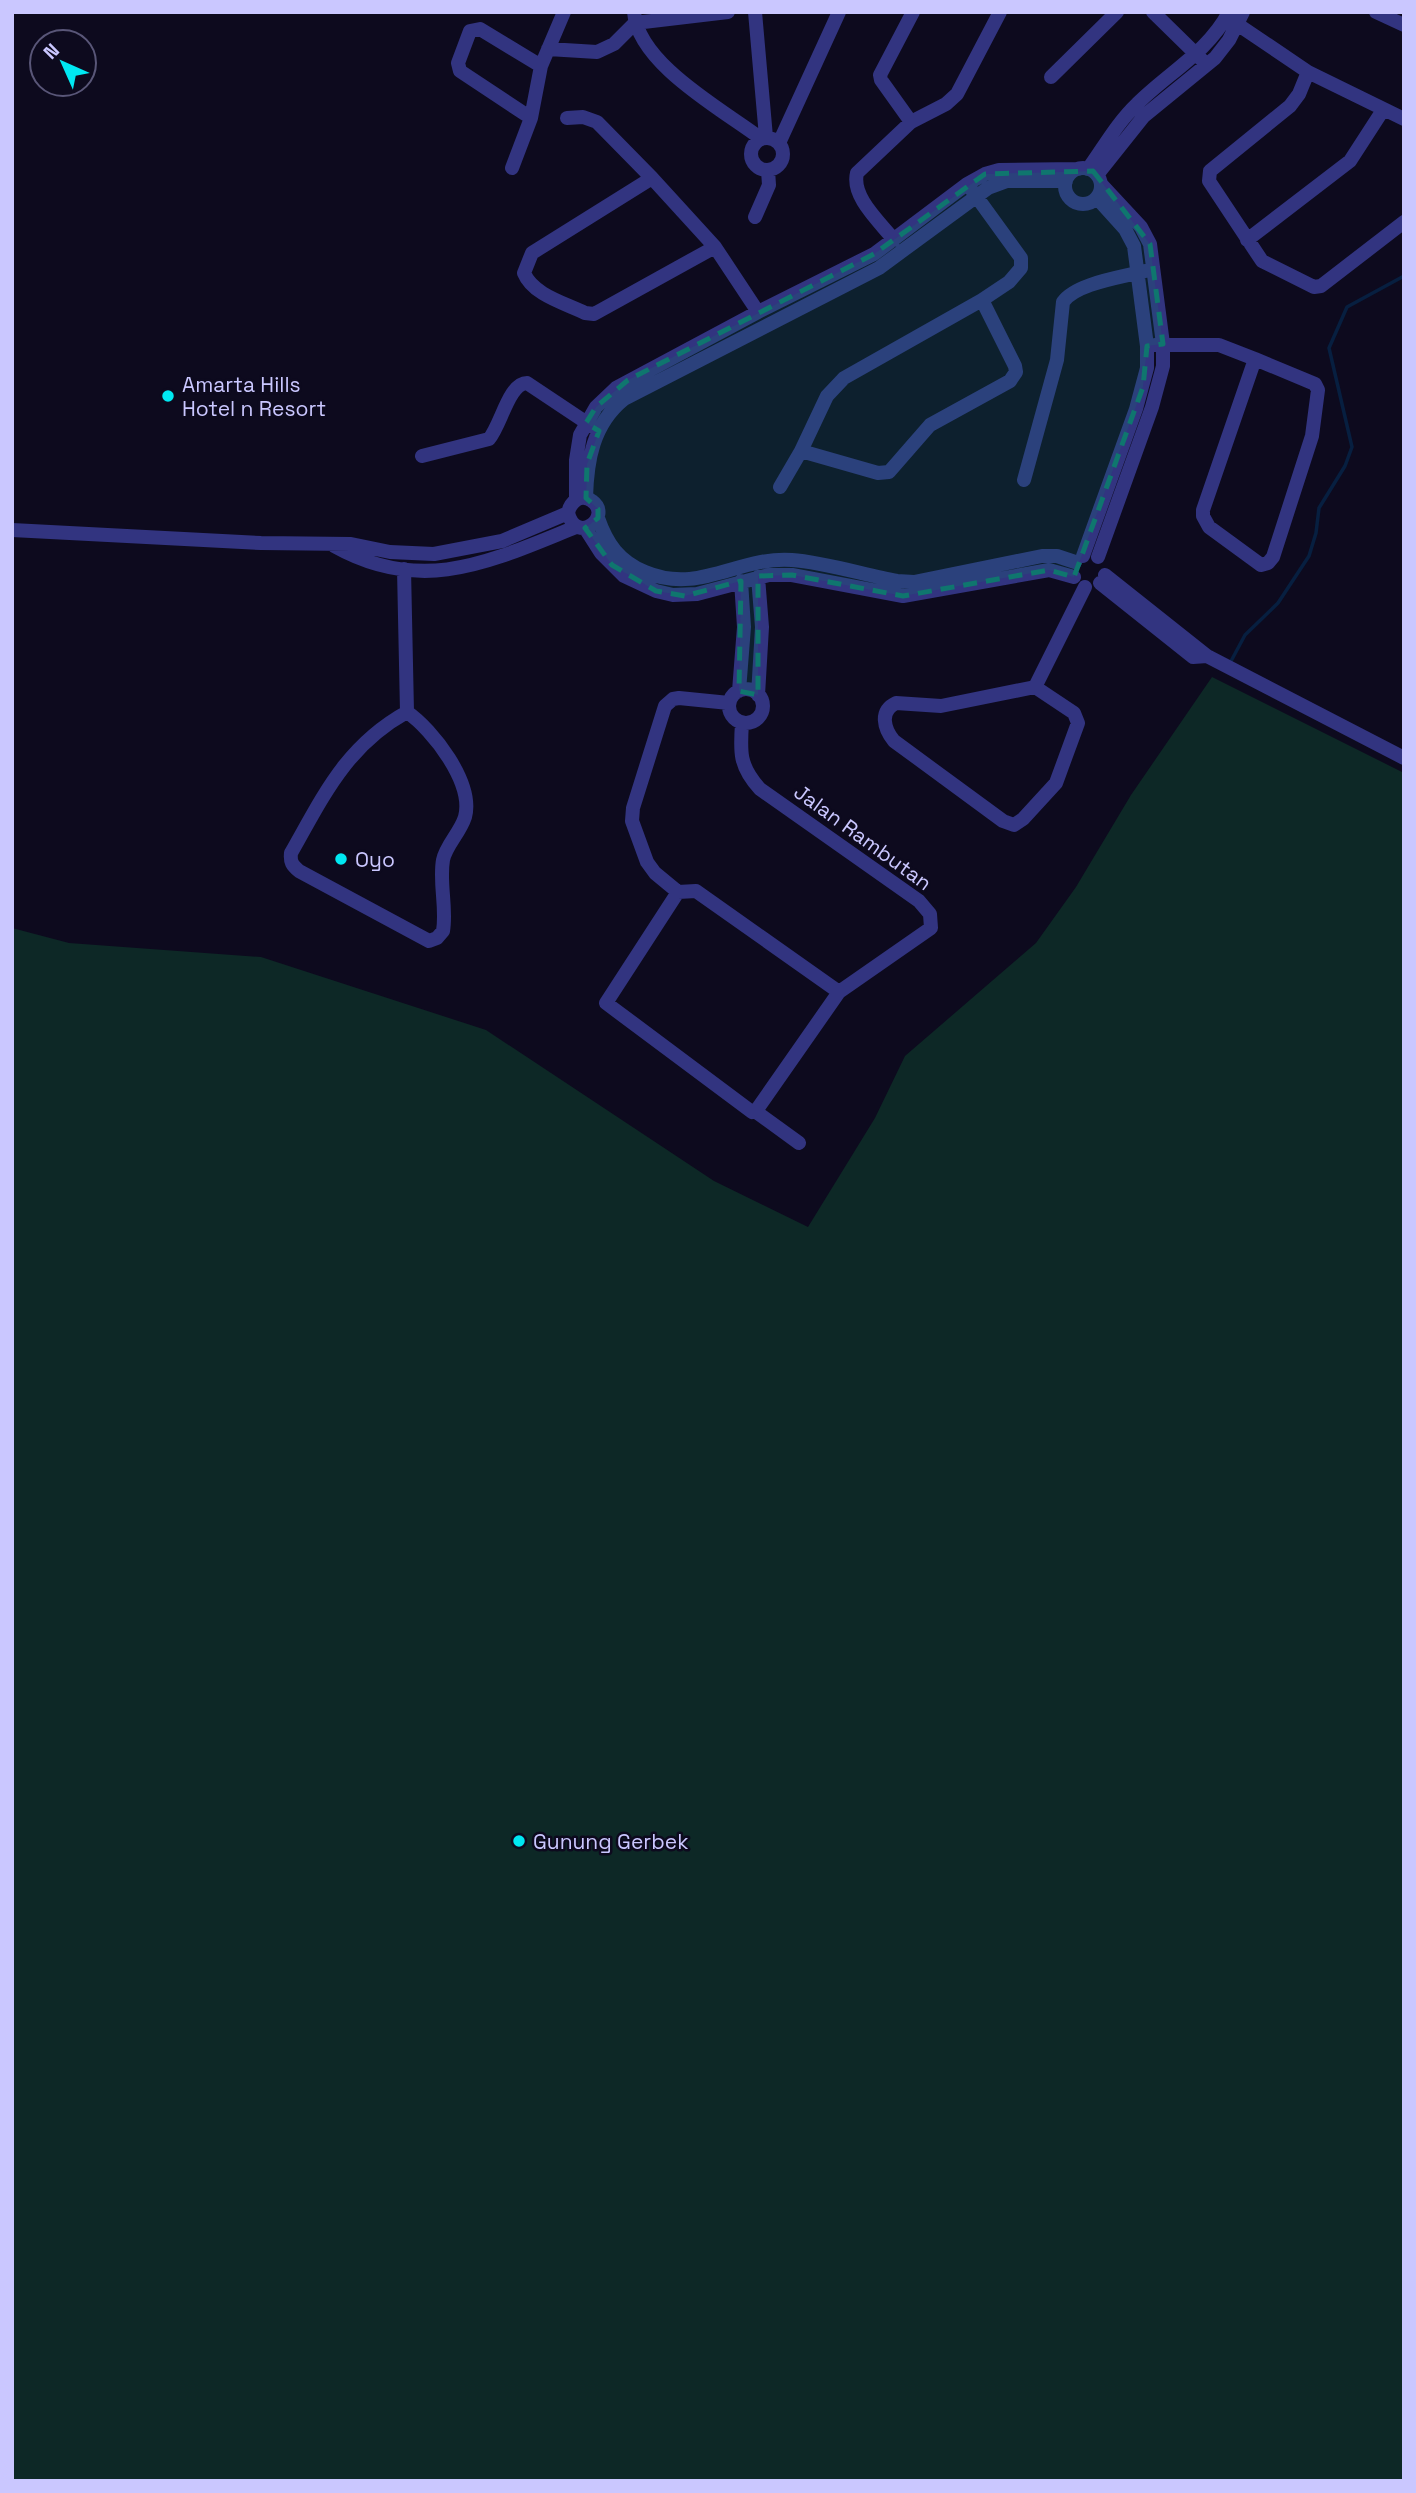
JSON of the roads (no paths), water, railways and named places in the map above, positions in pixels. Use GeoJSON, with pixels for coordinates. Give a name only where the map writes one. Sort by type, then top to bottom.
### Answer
{"type":"FeatureCollection","features":[{"type":"Feature","properties":{"kind":"street"},"geometry":{"type":"LineString","coordinates":[[512,168],[531,118],[541,66],[564,12]]}},
{"type":"Feature","properties":{"kind":"street"},"geometry":{"type":"LineString","coordinates":[[548,49],[597,52],[605,50],[614,44],[635,17],[728,12]]}},
{"type":"Feature","properties":{"kind":"street"},"geometry":{"type":"LineString","coordinates":[[755,12],[768,139]]}},
{"type":"Feature","properties":{"kind":"street"},"geometry":{"type":"LineString","coordinates":[[635,17],[645,42],[675,75],[710,104],[768,139],[783,152],[781,162],[768,170],[758,168],[750,155],[753,145],[768,139],[839,12]]}},
{"type":"Feature","properties":{"kind":"street"},"geometry":{"type":"LineString","coordinates":[[911,122],[880,75],[913,12]]}},
{"type":"Feature","properties":{"kind":"street"},"geometry":{"type":"LineString","coordinates":[[894,240],[857,192],[855,181],[862,166],[911,122],[946,104],[957,94],[1000,12]]}},
{"type":"Feature","properties":{"kind":"street"},"geometry":{"type":"LineString","coordinates":[[1051,77],[1116,12]]}},
{"type":"Feature","properties":{"kind":"street"},"geometry":{"type":"LineString","coordinates":[[1153,12],[1207,65]]}},
{"type":"Feature","properties":{"kind":"street"},"geometry":{"type":"LineString","coordinates":[[1376,12],[1404,25]]}},
{"type":"Feature","properties":{"kind":"street"},"geometry":{"type":"LineString","coordinates":[[1035,687],[1089,571],[1159,385],[1163,366],[1163,344],[1150,244],[1141,227],[1092,179],[1073,172],[1066,181],[1066,191],[1074,202],[1089,203],[1092,179],[1122,119],[1237,16]]}},
{"type":"Feature","properties":{"kind":"street"},"geometry":{"type":"LineString","coordinates":[[1092,179],[1144,116],[1207,65],[1222,48],[1237,16]]}},
{"type":"Feature","properties":{"kind":"street"},"geometry":{"type":"LineString","coordinates":[[1237,16],[1308,72],[1404,119]]}},
{"type":"Feature","properties":{"kind":"street"},"geometry":{"type":"LineString","coordinates":[[531,118],[460,71],[458,63],[470,31],[475,28],[541,66]]}},
{"type":"Feature","properties":{"kind":"street"},"geometry":{"type":"LineString","coordinates":[[1308,72],[1290,106],[1210,171],[1209,181],[1256,255],[1269,267],[1314,287],[1326,283],[1404,222]]}},
{"type":"Feature","properties":{"kind":"street"},"geometry":{"type":"LineString","coordinates":[[1247,240],[1350,162],[1383,110]]}},
{"type":"Feature","properties":{"kind":"street"},"geometry":{"type":"LineString","coordinates":[[567,118],[583,117],[597,122],[715,247],[758,312]]}},
{"type":"Feature","properties":{"kind":"street"},"geometry":{"type":"LineString","coordinates":[[755,217],[769,185],[768,170]]}},
{"type":"Feature","properties":{"kind":"street"},"geometry":{"type":"LineString","coordinates":[[581,499],[591,448],[598,431],[624,399],[879,268],[971,190],[985,174],[999,170],[1092,179]]}},
{"type":"Feature","properties":{"kind":"street"},"geometry":{"type":"LineString","coordinates":[[652,178],[532,253],[524,273],[527,282],[547,295],[585,313],[594,314],[715,247]]}},
{"type":"Feature","properties":{"kind":"street"},"geometry":{"type":"LineString","coordinates":[[1089,571],[1147,368],[1147,346],[1134,246],[1092,179]]}},
{"type":"Feature","properties":{"kind":"street"},"geometry":{"type":"LineString","coordinates":[[581,499],[577,447],[586,423],[605,396],[616,388],[758,312],[860,262],[971,190],[1007,181],[1066,181]]}},
{"type":"Feature","properties":{"kind":"street"},"geometry":{"type":"LineString","coordinates":[[780,487],[801,451],[827,396],[844,379],[982,300],[1014,278],[1022,263],[1021,258],[971,190]]}},
{"type":"Feature","properties":{"kind":"street"},"geometry":{"type":"LineString","coordinates":[[1024,480],[1057,360],[1063,302],[1075,292],[1092,285],[1154,269]]}},
{"type":"Feature","properties":{"kind":"street"},"geometry":{"type":"LineString","coordinates":[[801,451],[878,473],[889,472],[930,425],[1010,381],[1016,372],[1015,366],[982,300]]}},
{"type":"Feature","properties":{"kind":"street"},"geometry":{"type":"LineString","coordinates":[[699,343],[705,357]]}},
{"type":"Feature","properties":{"kind":"street"},"geometry":{"type":"LineString","coordinates":[[1147,346],[1219,345],[1255,359],[1315,384],[1318,390],[1312,436],[1273,556],[1268,563],[1261,565],[1209,527],[1203,516],[1255,359]]}},
{"type":"Feature","properties":{"kind":"street"},"geometry":{"type":"LineString","coordinates":[[422,456],[489,439],[515,388],[523,383],[527,383],[598,431]]}},
{"type":"Feature","properties":{"kind":"street"},"geometry":{"type":"LineString","coordinates":[[1089,571],[1049,570],[913,596],[896,596],[792,575],[758,577],[741,582],[656,592],[635,583],[606,559],[580,527],[570,521],[568,513],[570,505],[581,499],[594,502],[606,540],[625,561],[685,588],[769,561],[793,560],[914,582],[1042,556],[1056,556],[1089,571],[1211,658],[1404,758]]}},
{"type":"Feature","properties":{"kind":"street"},"geometry":{"type":"LineString","coordinates":[[12,530],[333,545],[355,550],[404,569],[422,572],[460,569],[568,513]]}},
{"type":"Feature","properties":{"kind":"street"},"geometry":{"type":"LineString","coordinates":[[355,550],[434,554],[505,548],[593,525],[598,518]]}},
{"type":"Feature","properties":{"kind":"street"},"geometry":{"type":"LineString","coordinates":[[404,569],[407,712],[426,728],[443,751],[464,789],[466,802],[462,825],[443,859],[443,931],[438,938],[429,941],[299,871],[290,860],[291,852],[342,766],[366,742],[407,712]]}},
{"type":"Feature","properties":{"kind":"street"},"geometry":{"type":"LineString","coordinates":[[729,703],[733,718],[742,723],[752,722],[760,714],[762,704],[758,695],[762,626],[758,577]]}},
{"type":"Feature","properties":{"kind":"street"},"geometry":{"type":"LineString","coordinates":[[729,703],[739,691],[744,627],[741,582]]}},
{"type":"Feature","properties":{"kind":"street"},"geometry":{"type":"LineString","coordinates":[[1035,687],[1073,713],[1078,720],[1056,783],[1023,820],[1014,825],[1003,821],[894,741],[885,725],[887,710],[890,705],[896,703],[941,706],[1035,687]]}},
{"type":"Feature","properties":{"kind":"street"},"geometry":{"type":"LineString","coordinates":[[739,691],[749,690],[758,695]]}},
{"type":"Feature","properties":{"kind":"street"},"geometry":{"type":"LineString","coordinates":[[729,703],[679,698],[668,702],[633,808],[632,821],[647,862],[655,873],[678,892],[696,891],[839,992],[755,1111]]}},
{"type":"Feature","properties":{"kind":"street","name":"Jalan Rambutan"},"geometry":{"type":"LineString","coordinates":[[742,723],[741,759],[760,789],[919,901],[930,914],[931,928],[839,992]]}},
{"type":"Feature","properties":{"kind":"street"},"geometry":{"type":"LineString","coordinates":[[678,892],[606,1003],[752,1112],[755,1111],[799,1143]]}},
{"type":"Feature","properties":{"kind":"waterway"},"geometry":{"type":"LineString","coordinates":[[1230,663],[1245,635],[1278,603],[1309,556],[1316,533],[1319,508],[1345,466],[1352,447],[1329,348],[1347,307],[1404,276]]}},
{"type":"Feature","properties":{"kind":"place","name":"Amarta Hills Hotel n Resort"},"geometry":{"type":"Point","coordinates":[168,396]}},
{"type":"Feature","properties":{"kind":"place","name":"Oyo"},"geometry":{"type":"Point","coordinates":[341,859]}},
{"type":"Feature","properties":{"kind":"place","name":"Gunung Gerbek"},"geometry":{"type":"Point","coordinates":[519,1841]}}]}
